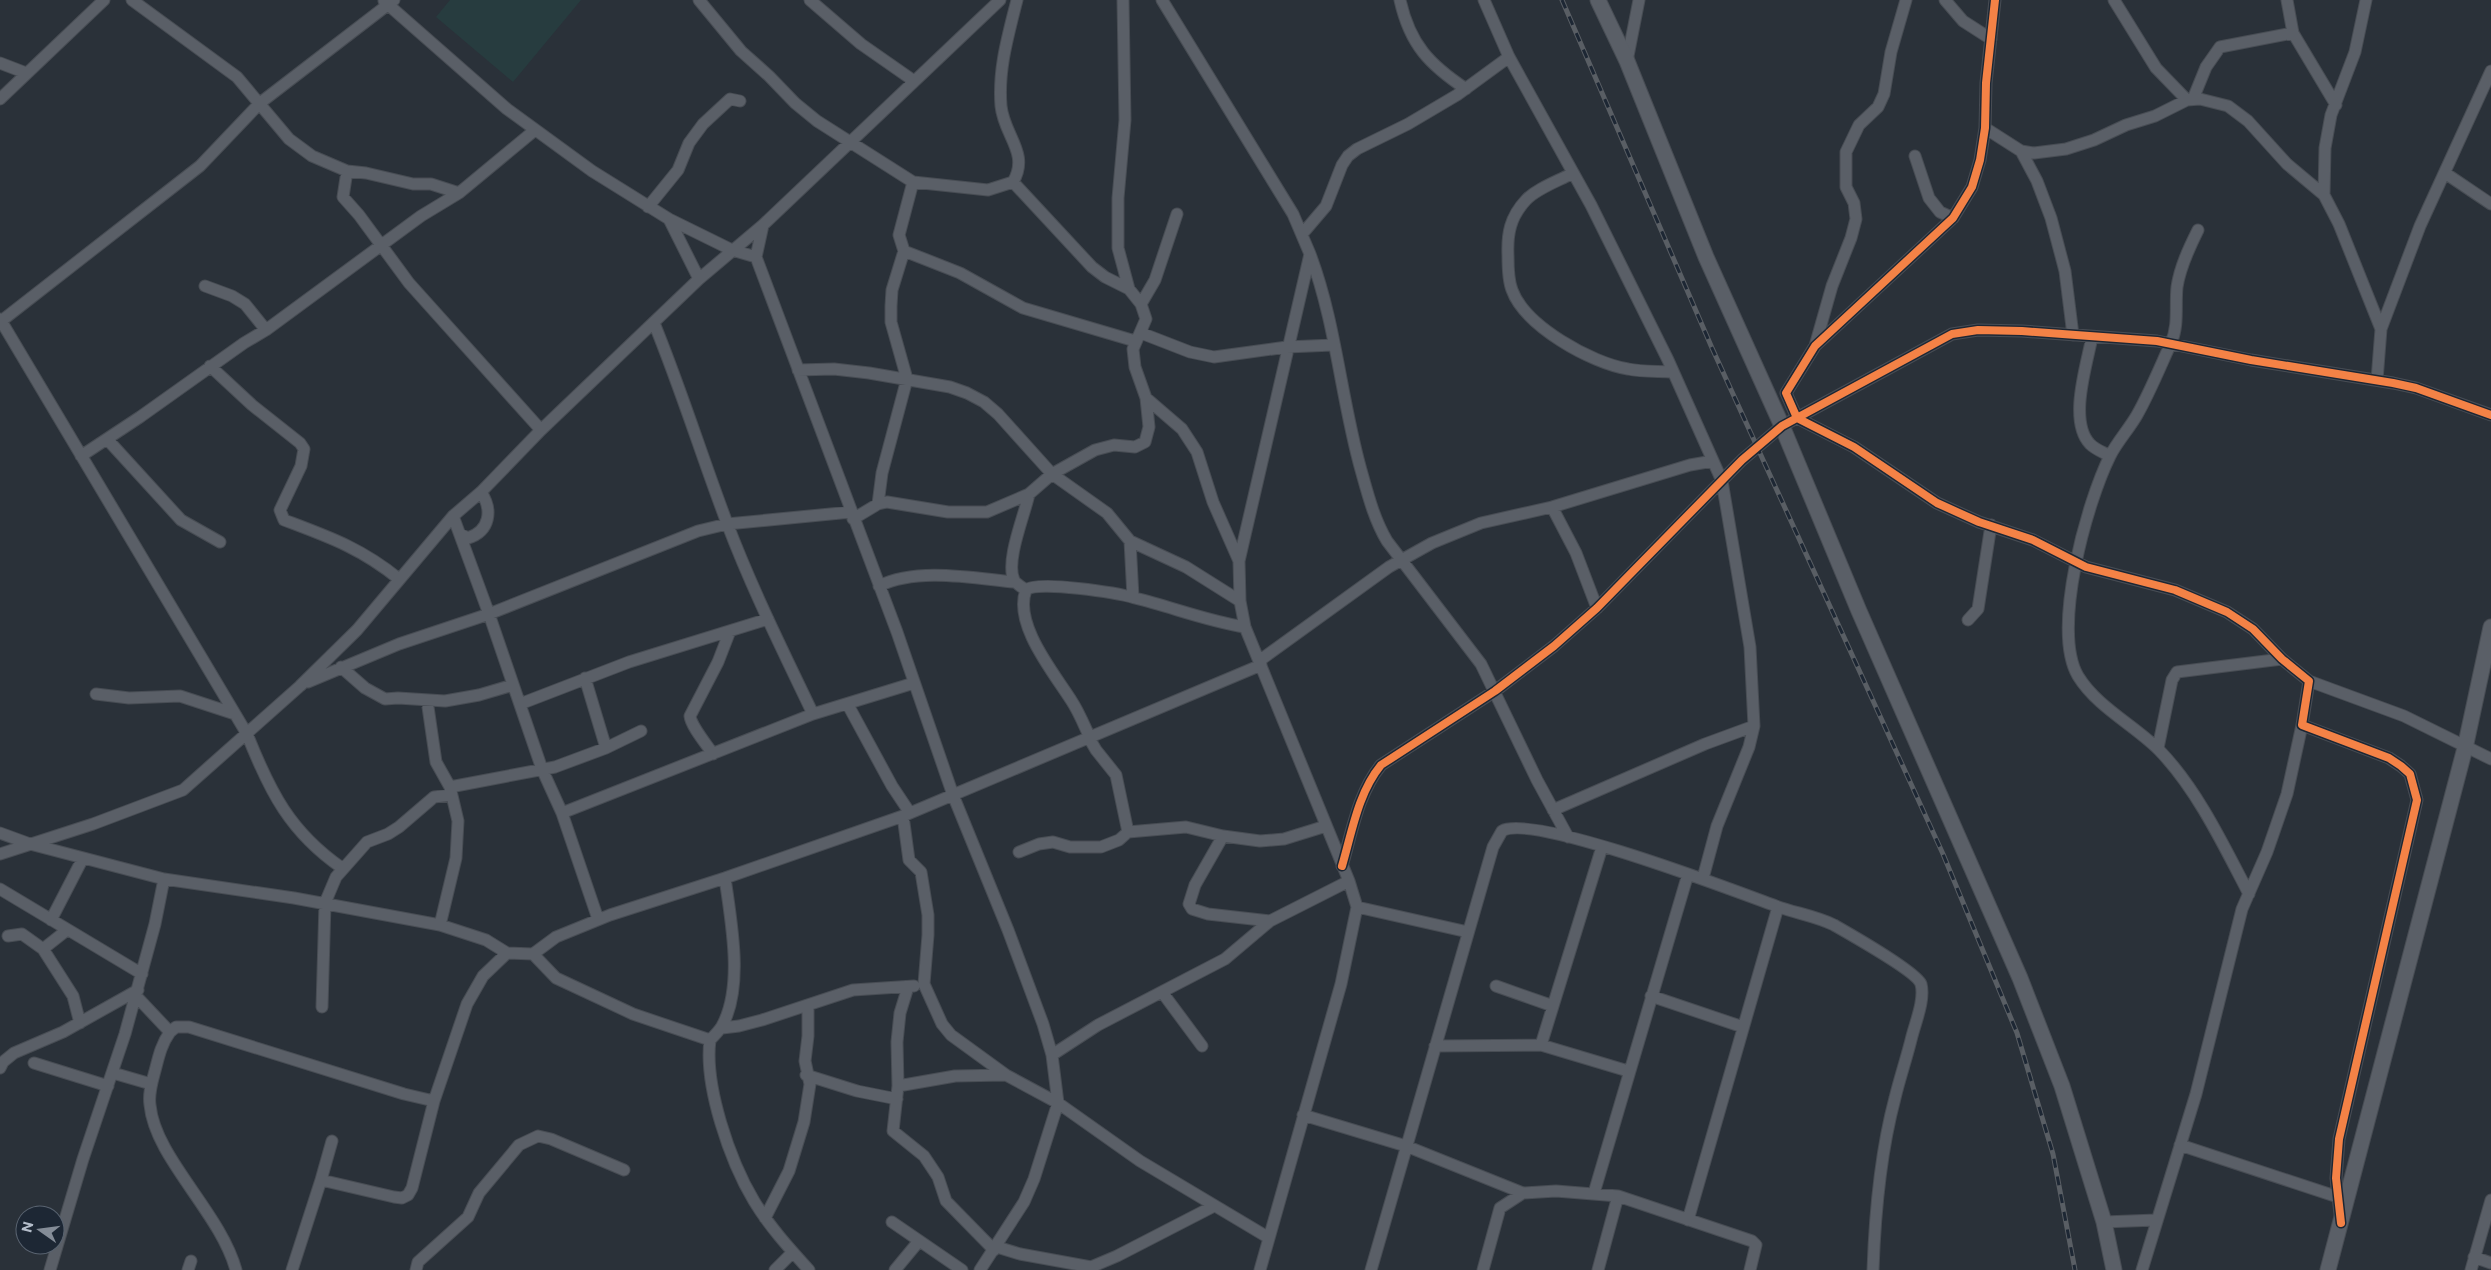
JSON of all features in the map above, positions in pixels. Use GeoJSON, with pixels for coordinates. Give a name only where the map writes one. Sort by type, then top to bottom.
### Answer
{"type":"FeatureCollection","features":[{"type":"Feature","properties":{"kind":"street"},"geometry":{"type":"LineString","coordinates":[[0,99],[94,4],[104,0]]}},
{"type":"Feature","properties":{"kind":"street"},"geometry":{"type":"LineString","coordinates":[[132,0],[237,77],[289,139],[312,156],[347,171],[366,173],[413,184],[430,184],[459,193]]}},
{"type":"Feature","properties":{"kind":"street"},"geometry":{"type":"LineString","coordinates":[[699,0],[741,52],[817,121],[913,182],[979,190],[988,190],[1013,182],[1020,166],[1019,154],[1007,131],[1004,120],[1000,86],[1002,57],[1017,0]]}},
{"type":"Feature","properties":{"kind":"street"},"geometry":{"type":"LineString","coordinates":[[810,0],[861,44],[914,81]]}},
{"type":"Feature","properties":{"kind":"street"},"geometry":{"type":"LineString","coordinates":[[0,854],[93,824],[183,790],[300,686],[357,630],[453,516],[481,492],[541,430],[699,279],[763,225],[849,141],[1000,0]]}},
{"type":"Feature","properties":{"kind":"street"},"geometry":{"type":"LineString","coordinates":[[300,686],[399,644],[489,614],[698,532],[727,524],[852,516],[878,504],[900,503],[948,512],[988,512],[1029,494],[1052,474],[1095,450],[1114,445],[1135,447],[1145,442],[1149,427],[1146,398],[1133,357],[1138,337],[1146,318],[1141,304],[1129,289],[1118,248],[1117,226],[1125,120],[1123,0]]}},
{"type":"Feature","properties":{"kind":"street"},"geometry":{"type":"LineString","coordinates":[[1162,0],[1302,233],[1321,283],[1354,445],[1375,522],[1387,541],[1467,643],[1481,664],[1552,810],[1568,837]]}},
{"type":"Feature","properties":{"kind":"street"},"geometry":{"type":"LineString","coordinates":[[1400,0],[1414,37],[1423,53],[1433,66],[1466,89]]}},
{"type":"Feature","properties":{"kind":"street"},"geometry":{"type":"LineString","coordinates":[[1484,0],[1509,56],[1572,174],[1591,205],[1673,372],[1722,481],[1750,646],[1754,726],[1739,773],[1717,826],[1703,878]]}},
{"type":"Feature","properties":{"kind":"street"},"geometry":{"type":"LineString","coordinates":[[1598,0],[1627,61],[1706,257],[1782,426],[1859,612],[2020,978],[2062,1086],[2104,1222],[2114,1270]]}},
{"type":"Feature","properties":{"kind":"street"},"geometry":{"type":"LineString","coordinates":[[1627,61],[1639,0]]}},
{"type":"Feature","properties":{"kind":"street"},"geometry":{"type":"LineString","coordinates":[[1816,346],[1832,286],[1851,238],[1856,219],[1854,203],[1846,187],[1846,152],[1859,124],[1878,107],[1884,94],[1891,52],[1906,0]]}},
{"type":"Feature","properties":{"kind":"street"},"geometry":{"type":"LineString","coordinates":[[1945,0],[1963,21],[1991,39]]}},
{"type":"Feature","properties":{"kind":"street"},"geometry":{"type":"LineString","coordinates":[[1995,0],[1984,128],[1977,174],[1972,187],[1953,218],[1816,346],[1786,393],[1798,418],[1854,447],[1937,503],[2033,540],[2086,567],[2175,590],[2227,612],[2253,629],[2282,659],[2309,681],[2404,716],[2465,748],[2491,759]]}},
{"type":"Feature","properties":{"kind":"street"},"geometry":{"type":"LineString","coordinates":[[2114,0],[2156,68],[2190,99]]}},
{"type":"Feature","properties":{"kind":"street"},"geometry":{"type":"LineString","coordinates":[[2287,0],[2293,33],[2336,104]]}},
{"type":"Feature","properties":{"kind":"street"},"geometry":{"type":"LineString","coordinates":[[2324,195],[2325,148],[2336,104],[2355,52],[2366,0]]}},
{"type":"Feature","properties":{"kind":"street"},"geometry":{"type":"LineString","coordinates":[[342,868],[315,849],[284,814],[256,758],[247,734],[0,321],[200,166],[260,103],[389,2],[507,108],[592,171],[669,219],[732,250],[756,256]]}},
{"type":"Feature","properties":{"kind":"street"},"geometry":{"type":"LineString","coordinates":[[2190,99],[2206,67],[2220,47],[2256,42],[2293,33]]}},
{"type":"Feature","properties":{"kind":"street"},"geometry":{"type":"LineString","coordinates":[[1302,233],[1326,206],[1342,165],[1348,156],[1466,89],[1509,56]]}},
{"type":"Feature","properties":{"kind":"street"},"geometry":{"type":"LineString","coordinates":[[0,63],[26,73]]}},
{"type":"Feature","properties":{"kind":"street"},"geometry":{"type":"LineString","coordinates":[[2378,380],[2381,329],[2420,226],[2491,71]]}},
{"type":"Feature","properties":{"kind":"street"},"geometry":{"type":"LineString","coordinates":[[648,207],[678,170],[689,143],[703,124],[730,99],[740,101]]}},
{"type":"Feature","properties":{"kind":"street"},"geometry":{"type":"LineString","coordinates":[[1984,128],[2021,151],[2034,153],[2066,150],[2094,140],[2126,125],[2155,116],[2190,99],[2214,101],[2228,106],[2248,121],[2298,175],[2324,195],[2339,224],[2381,329]]}},
{"type":"Feature","properties":{"kind":"street"},"geometry":{"type":"LineString","coordinates":[[81,456],[140,418],[244,342],[266,330],[421,216],[459,193],[535,130]]}},
{"type":"Feature","properties":{"kind":"street"},"geometry":{"type":"LineString","coordinates":[[2021,151],[2037,181],[2051,218],[2065,271],[2073,335]]}},
{"type":"Feature","properties":{"kind":"street"},"geometry":{"type":"LineString","coordinates":[[1915,156],[1929,198],[1940,212],[1953,218]]}},
{"type":"Feature","properties":{"kind":"street"},"geometry":{"type":"LineString","coordinates":[[347,171],[344,197],[380,246],[409,283],[541,430]]}},
{"type":"Feature","properties":{"kind":"street"},"geometry":{"type":"LineString","coordinates":[[2445,173],[2491,204]]}},
{"type":"Feature","properties":{"kind":"street"},"geometry":{"type":"LineString","coordinates":[[1572,174],[1527,198],[1516,212],[1510,225],[1508,244],[1508,268],[1512,290],[1529,314],[1546,330],[1576,349],[1602,362],[1628,369],[1673,372]]}},
{"type":"Feature","properties":{"kind":"street"},"geometry":{"type":"LineString","coordinates":[[878,504],[882,472],[907,379],[891,322],[892,290],[904,251],[899,235],[913,182]]}},
{"type":"Feature","properties":{"kind":"street"},"geometry":{"type":"LineString","coordinates":[[1013,182],[1092,267],[1105,277],[1129,289]]}},
{"type":"Feature","properties":{"kind":"street"},"geometry":{"type":"LineString","coordinates":[[1141,304],[1155,280],[1177,214]]}},
{"type":"Feature","properties":{"kind":"street"},"geometry":{"type":"LineString","coordinates":[[669,219],[699,279]]}},
{"type":"Feature","properties":{"kind":"street"},"geometry":{"type":"LineString","coordinates":[[763,225],[756,256],[879,586],[953,795],[1043,1024],[1052,1055],[1058,1103],[1034,1179],[1024,1202],[983,1269]]}},
{"type":"Feature","properties":{"kind":"street"},"geometry":{"type":"LineString","coordinates":[[2198,230],[2180,274],[2176,327],[2171,343],[2143,404],[2110,456],[2100,479],[2075,562],[2069,633],[2070,651],[2077,675],[2086,688],[2158,748],[2175,766],[2249,894]]}},
{"type":"Feature","properties":{"kind":"street"},"geometry":{"type":"LineString","coordinates":[[904,251],[960,273],[1023,308],[1190,352],[1214,357],[1287,347],[1333,345]]}},
{"type":"Feature","properties":{"kind":"street"},"geometry":{"type":"LineString","coordinates":[[1260,1270],[1339,993],[1357,907],[1349,881],[1245,627],[1240,601],[1239,561],[1310,254]]}},
{"type":"Feature","properties":{"kind":"street"},"geometry":{"type":"LineString","coordinates":[[205,286],[232,296],[245,304],[266,330]]}},
{"type":"Feature","properties":{"kind":"street"},"geometry":{"type":"LineString","coordinates":[[654,323],[680,389],[727,524],[768,619],[813,714]]}},
{"type":"Feature","properties":{"kind":"street"},"geometry":{"type":"LineString","coordinates":[[1342,866],[1362,796],[1369,779],[1381,765],[1495,691],[1554,646],[1597,608],[1742,460],[1782,426],[1952,334],[1978,330],[2092,336],[2171,343],[2251,360],[2378,380],[2416,388],[2491,415]]}},
{"type":"Feature","properties":{"kind":"street"},"geometry":{"type":"LineString","coordinates":[[2092,336],[2081,397],[2081,424],[2088,442],[2096,449],[2110,456]]}},
{"type":"Feature","properties":{"kind":"street"},"geometry":{"type":"LineString","coordinates":[[210,366],[252,405],[300,443],[304,449],[302,466],[280,510],[284,520],[333,537],[379,563],[399,579]]}},
{"type":"Feature","properties":{"kind":"street"},"geometry":{"type":"LineString","coordinates":[[798,370],[848,370],[907,379],[967,392],[984,402],[1023,440],[1052,474],[1107,513],[1130,541],[1186,567],[1240,601]]}},
{"type":"Feature","properties":{"kind":"street"},"geometry":{"type":"LineString","coordinates":[[1146,398],[1182,429],[1197,452],[1214,502],[1239,561]]}},
{"type":"Feature","properties":{"kind":"street"},"geometry":{"type":"LineString","coordinates":[[107,439],[181,520],[220,542]]}},
{"type":"Feature","properties":{"kind":"street"},"geometry":{"type":"LineString","coordinates":[[0,833],[30,844],[164,878],[325,903],[440,925],[486,940],[507,953],[533,954],[556,937],[598,920],[725,878],[906,814],[1090,738],[1260,663],[1296,637],[1343,598],[1432,543],[1481,523],[1552,507],[1690,465],[1713,461]]}},
{"type":"Feature","properties":{"kind":"street"},"geometry":{"type":"LineString","coordinates":[[460,534],[468,538],[475,536],[484,528],[489,513],[487,501],[481,492]]}},
{"type":"Feature","properties":{"kind":"street"},"geometry":{"type":"LineString","coordinates":[[1014,582],[1011,568],[1029,494]]}},
{"type":"Feature","properties":{"kind":"street"},"geometry":{"type":"LineString","coordinates":[[1552,507],[1576,553],[1597,608]]}},
{"type":"Feature","properties":{"kind":"street"},"geometry":{"type":"LineString","coordinates":[[453,516],[514,685],[542,770],[562,813],[598,920]]}},
{"type":"Feature","properties":{"kind":"street"},"geometry":{"type":"LineString","coordinates":[[1968,620],[1978,608],[1991,525]]}},
{"type":"Feature","properties":{"kind":"street"},"geometry":{"type":"LineString","coordinates":[[1130,541],[1133,597]]}},
{"type":"Feature","properties":{"kind":"street"},"geometry":{"type":"LineString","coordinates":[[879,586],[910,576],[937,575],[1014,582],[1026,590]]}},
{"type":"Feature","properties":{"kind":"street"},"geometry":{"type":"LineString","coordinates":[[1026,590],[1034,586],[1068,588],[1133,597],[1223,623],[1245,627]]}},
{"type":"Feature","properties":{"kind":"street"},"geometry":{"type":"LineString","coordinates":[[1026,590],[1025,618],[1029,629],[1040,652],[1073,702],[1096,750],[1116,775],[1128,832]]}},
{"type":"Feature","properties":{"kind":"street"},"geometry":{"type":"LineString","coordinates":[[520,704],[585,678],[768,619]]}},
{"type":"Feature","properties":{"kind":"street"},"geometry":{"type":"LineString","coordinates":[[2328,1270],[2465,748],[2491,627]]}},
{"type":"Feature","properties":{"kind":"street"},"geometry":{"type":"LineString","coordinates":[[713,754],[703,736],[692,724],[690,716],[718,662],[730,631]]}},
{"type":"Feature","properties":{"kind":"street"},"geometry":{"type":"LineString","coordinates":[[2158,748],[2172,680],[2176,672],[2282,659]]}},
{"type":"Feature","properties":{"kind":"street"},"geometry":{"type":"LineString","coordinates":[[341,667],[365,688],[385,699],[445,701],[479,696],[514,685]]}},
{"type":"Feature","properties":{"kind":"street"},"geometry":{"type":"LineString","coordinates":[[585,678],[606,748]]}},
{"type":"Feature","properties":{"kind":"street"},"geometry":{"type":"LineString","coordinates":[[2142,1270],[2196,1094],[2242,909],[2268,852],[2287,794],[2302,725],[2309,681]]}},
{"type":"Feature","properties":{"kind":"street"},"geometry":{"type":"LineString","coordinates":[[562,813],[813,714],[848,705],[914,683]]}},
{"type":"Feature","properties":{"kind":"street"},"geometry":{"type":"LineString","coordinates":[[96,694],[128,698],[180,696],[235,714]]}},
{"type":"Feature","properties":{"kind":"street"},"geometry":{"type":"LineString","coordinates":[[427,700],[436,762],[451,791],[458,821],[458,837],[451,882],[440,925]]}},
{"type":"Feature","properties":{"kind":"street"},"geometry":{"type":"LineString","coordinates":[[848,705],[906,814],[909,860],[921,872],[928,915],[924,984],[942,1024],[951,1035],[1006,1075],[1058,1103],[1140,1161],[1268,1238]]}},
{"type":"Feature","properties":{"kind":"street"},"geometry":{"type":"LineString","coordinates":[[2302,725],[2380,755],[2401,766],[2410,774],[2417,800],[2339,1139],[2336,1178],[2341,1223]]}},
{"type":"Feature","properties":{"kind":"street"},"geometry":{"type":"LineString","coordinates":[[1552,810],[1705,744],[1754,726]]}},
{"type":"Feature","properties":{"kind":"street"},"geometry":{"type":"LineString","coordinates":[[322,1007],[325,903],[329,891],[342,868],[367,842],[388,834],[434,797],[451,791],[555,767],[606,748],[640,730]]}},
{"type":"Feature","properties":{"kind":"street"},"geometry":{"type":"LineString","coordinates":[[1019,852],[1039,844],[1053,842],[1070,847],[1108,846],[1128,832],[1186,827],[1223,836],[1260,841],[1284,839],[1326,826]]}},
{"type":"Feature","properties":{"kind":"street"},"geometry":{"type":"LineString","coordinates":[[1371,1270],[1493,847],[1502,831],[1513,827],[1568,837],[1602,847],[1703,878],[1778,907],[1833,925],[1913,974],[1922,987],[1907,1057],[1895,1098],[1879,1176],[1873,1270]]}},
{"type":"Feature","properties":{"kind":"street"},"geometry":{"type":"LineString","coordinates":[[1223,836],[1195,885],[1189,904],[1192,909],[1208,914],[1270,921]]}},
{"type":"Feature","properties":{"kind":"street"},"geometry":{"type":"LineString","coordinates":[[1541,1045],[1602,847]]}},
{"type":"Feature","properties":{"kind":"street"},"geometry":{"type":"LineString","coordinates":[[51,920],[83,858]]}},
{"type":"Feature","properties":{"kind":"street"},"geometry":{"type":"LineString","coordinates":[[1594,1193],[1628,1071],[1688,874]]}},
{"type":"Feature","properties":{"kind":"street"},"geometry":{"type":"LineString","coordinates":[[50,1270],[137,993],[164,878]]}},
{"type":"Feature","properties":{"kind":"street"},"geometry":{"type":"LineString","coordinates":[[725,878],[730,910],[734,983],[729,1010],[722,1028],[710,1040],[709,1071],[718,1114],[747,1188],[765,1218],[809,1270]]}},
{"type":"Feature","properties":{"kind":"street"},"geometry":{"type":"LineString","coordinates":[[1052,1055],[1098,1025],[1225,959],[1270,921],[1349,881]]}},
{"type":"Feature","properties":{"kind":"street"},"geometry":{"type":"LineString","coordinates":[[0,889],[142,974]]}},
{"type":"Feature","properties":{"kind":"street"},"geometry":{"type":"LineString","coordinates":[[1357,907],[1468,932]]}},
{"type":"Feature","properties":{"kind":"street"},"geometry":{"type":"LineString","coordinates":[[1688,1220],[1778,907]]}},
{"type":"Feature","properties":{"kind":"street"},"geometry":{"type":"LineString","coordinates":[[43,949],[67,930]]}},
{"type":"Feature","properties":{"kind":"street"},"geometry":{"type":"LineString","coordinates":[[8,936],[22,934],[43,949],[73,996],[80,1023]]}},
{"type":"Feature","properties":{"kind":"street"},"geometry":{"type":"LineString","coordinates":[[321,1180],[394,1197],[402,1198],[408,1195],[416,1176],[434,1101],[467,1004],[483,976],[507,953]]}},
{"type":"Feature","properties":{"kind":"street"},"geometry":{"type":"LineString","coordinates":[[533,954],[556,978],[608,1004],[710,1040]]}},
{"type":"Feature","properties":{"kind":"street"},"geometry":{"type":"LineString","coordinates":[[722,1028],[739,1026],[808,1006],[853,990],[908,987],[924,984]]}},
{"type":"Feature","properties":{"kind":"street"},"geometry":{"type":"LineString","coordinates":[[1496,986],[1553,1006]]}},
{"type":"Feature","properties":{"kind":"street"},"geometry":{"type":"LineString","coordinates":[[908,987],[900,1013],[897,1042],[898,1086],[893,1131],[924,1156],[938,1177],[946,1202],[995,1248],[1090,1268],[1214,1206]]}},
{"type":"Feature","properties":{"kind":"street"},"geometry":{"type":"LineString","coordinates":[[1162,992],[1202,1046]]}},
{"type":"Feature","properties":{"kind":"street"},"geometry":{"type":"LineString","coordinates":[[0,1068],[3,1062],[14,1054],[80,1023],[137,993]]}},
{"type":"Feature","properties":{"kind":"street"},"geometry":{"type":"LineString","coordinates":[[137,993],[170,1032]]}},
{"type":"Feature","properties":{"kind":"street"},"geometry":{"type":"LineString","coordinates":[[1651,996],[1743,1027]]}},
{"type":"Feature","properties":{"kind":"street"},"geometry":{"type":"LineString","coordinates":[[765,1218],[797,1151],[810,1091],[805,1061],[808,1036],[808,1006]]}},
{"type":"Feature","properties":{"kind":"street"},"geometry":{"type":"LineString","coordinates":[[236,1270],[225,1241],[215,1222],[168,1152],[154,1123],[149,1104],[151,1084],[162,1047],[170,1032],[176,1027],[189,1026],[404,1094],[434,1101]]}},
{"type":"Feature","properties":{"kind":"street"},"geometry":{"type":"LineString","coordinates":[[1435,1046],[1541,1045],[1628,1071]]}},
{"type":"Feature","properties":{"kind":"street"},"geometry":{"type":"LineString","coordinates":[[34,1063],[108,1086]]}},
{"type":"Feature","properties":{"kind":"street"},"geometry":{"type":"LineString","coordinates":[[113,1073],[151,1084]]}},
{"type":"Feature","properties":{"kind":"street"},"geometry":{"type":"LineString","coordinates":[[806,1075],[897,1099]]}},
{"type":"Feature","properties":{"kind":"street"},"geometry":{"type":"LineString","coordinates":[[898,1086],[955,1076],[1006,1075]]}},
{"type":"Feature","properties":{"kind":"street"},"geometry":{"type":"LineString","coordinates":[[1303,1115],[1406,1146],[1523,1193],[1594,1193],[1618,1196],[1752,1241],[1756,1245],[1750,1270]]}},
{"type":"Feature","properties":{"kind":"street"},"geometry":{"type":"LineString","coordinates":[[416,1270],[418,1262],[468,1217],[479,1194],[519,1145],[538,1136],[551,1139],[624,1170]]}},
{"type":"Feature","properties":{"kind":"street"},"geometry":{"type":"LineString","coordinates":[[292,1270],[332,1141]]}},
{"type":"Feature","properties":{"kind":"street"},"geometry":{"type":"LineString","coordinates":[[2180,1145],[2338,1197]]}},
{"type":"Feature","properties":{"kind":"street"},"geometry":{"type":"LineString","coordinates":[[1483,1270],[1500,1208],[1523,1193]]}},
{"type":"Feature","properties":{"kind":"street"},"geometry":{"type":"LineString","coordinates":[[1598,1270],[1618,1196]]}},
{"type":"Feature","properties":{"kind":"street"},"geometry":{"type":"LineString","coordinates":[[2471,1270],[2491,1200]]}},
{"type":"Feature","properties":{"kind":"street"},"geometry":{"type":"LineString","coordinates":[[2104,1222],[2156,1220]]}},
{"type":"Feature","properties":{"kind":"street"},"geometry":{"type":"LineString","coordinates":[[892,1222],[962,1270]]}},
{"type":"Feature","properties":{"kind":"street"},"geometry":{"type":"LineString","coordinates":[[895,1270],[919,1241]]}},
{"type":"Feature","properties":{"kind":"street"},"geometry":{"type":"LineString","coordinates":[[775,1270],[792,1252]]}},
{"type":"Feature","properties":{"kind":"street"},"geometry":{"type":"LineString","coordinates":[[2474,1258],[2491,1263]]}},
{"type":"Feature","properties":{"kind":"green space"},"geometry":{"type":"Polygon","coordinates":[[[450,0],[581,0],[513,82],[436,17],[450,0]]]}},
{"type":"Feature","properties":{"kind":"railway"},"geometry":{"type":"LineString","coordinates":[[1562,0],[1712,348],[1943,854],[2017,1033],[2053,1154],[2075,1270]]}},
{"type":"Feature","properties":{"kind":"cycle path"},"geometry":{"type":"LineString","coordinates":[[1995,0],[1986,83],[1985,128],[1980,160],[1972,187],[1953,218],[1815,346],[1786,393],[1797,418],[1854,447],[1937,503],[1979,522],[2033,540],[2086,567],[2175,590],[2227,612],[2253,629],[2282,659],[2309,681],[2302,725],[2389,758],[2410,774],[2417,800],[2339,1139],[2336,1178],[2341,1223]]}},
{"type":"Feature","properties":{"kind":"cycle path"},"geometry":{"type":"LineString","coordinates":[[1342,866],[1361,800],[1381,765],[1495,691],[1554,646],[1597,608],[1742,460],[1782,426],[1952,334],[1978,330],[2022,331],[2157,341],[2251,360],[2416,388],[2491,415]]}}]}
